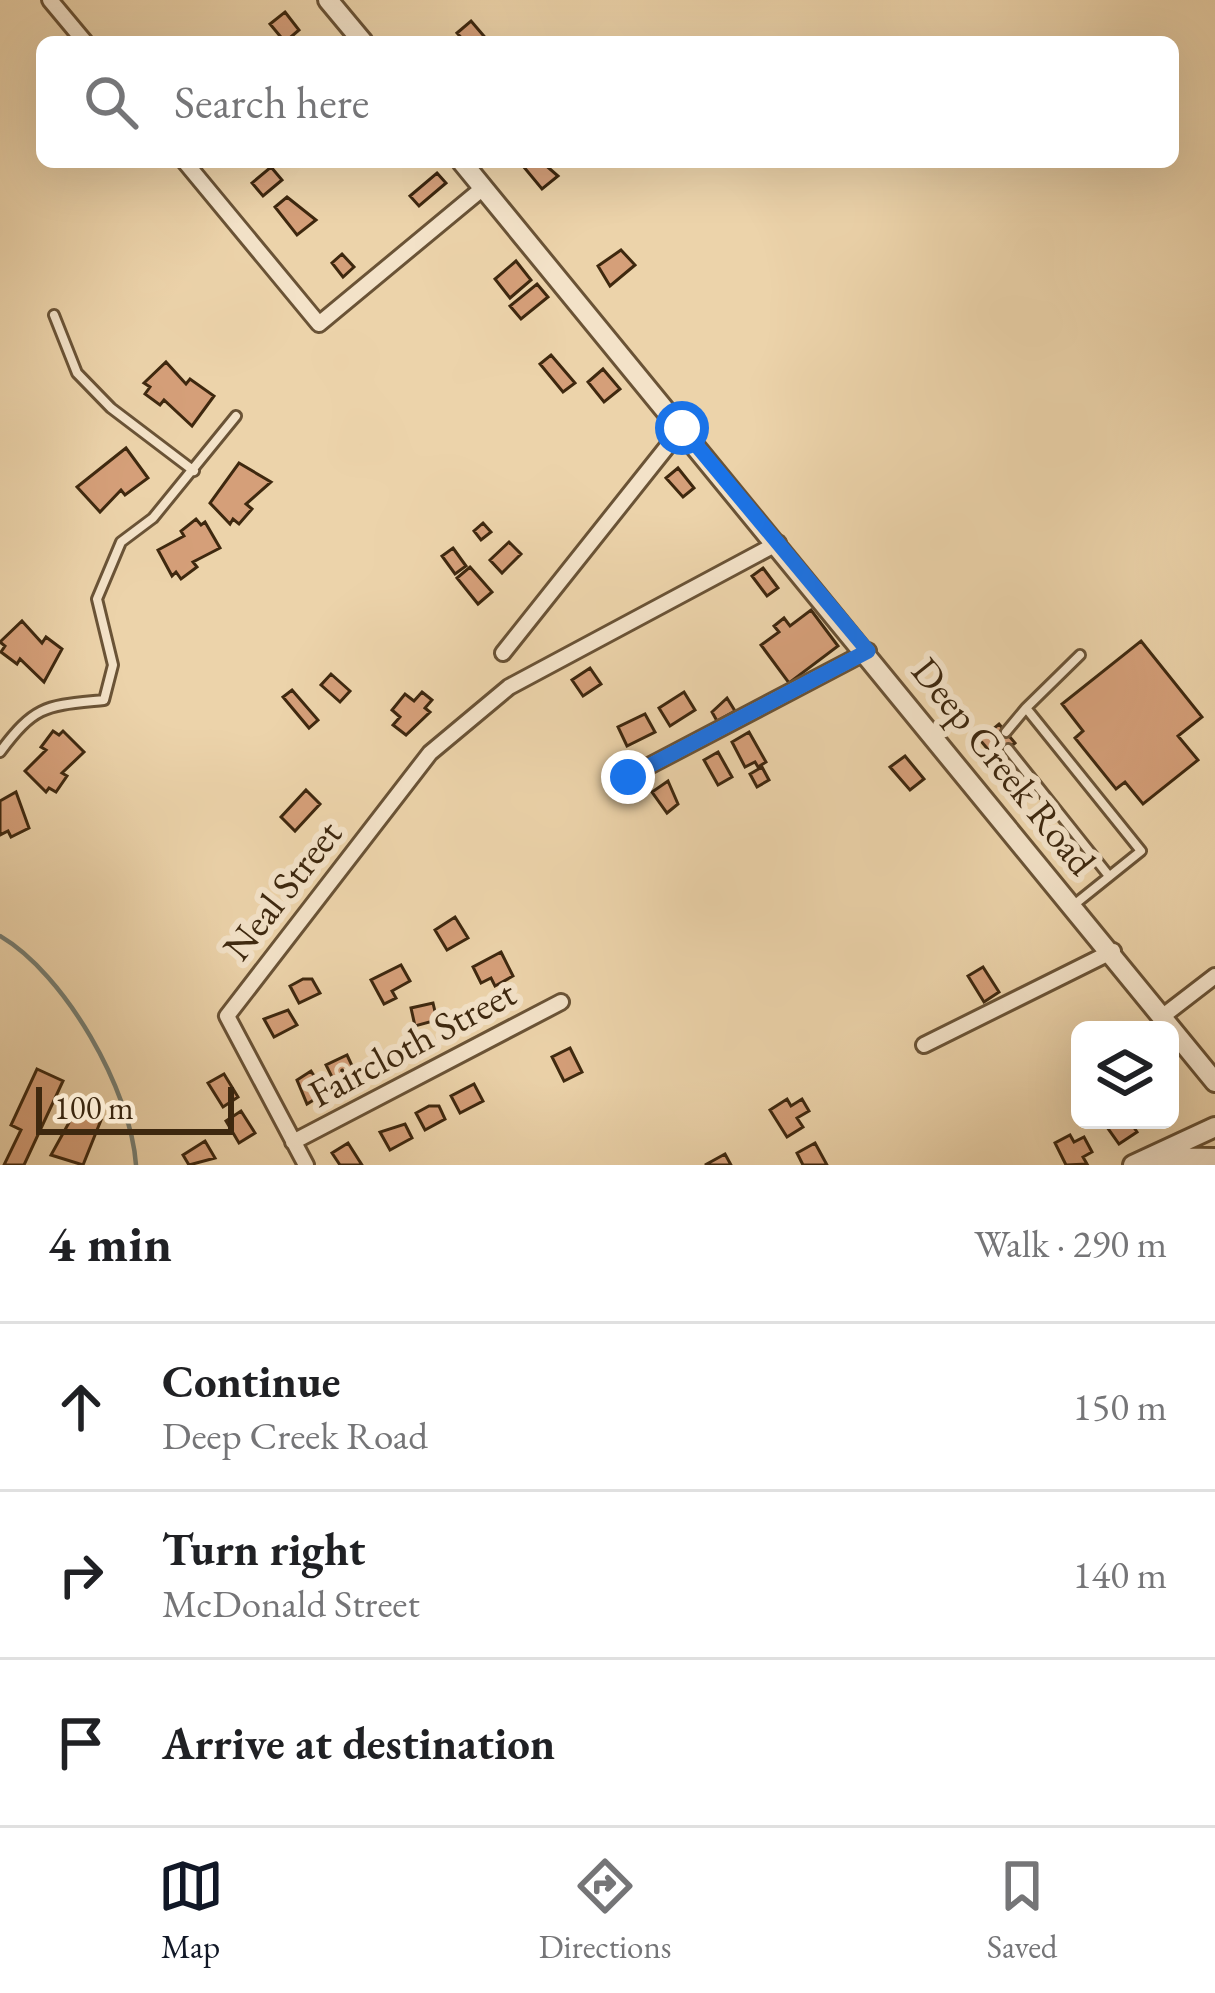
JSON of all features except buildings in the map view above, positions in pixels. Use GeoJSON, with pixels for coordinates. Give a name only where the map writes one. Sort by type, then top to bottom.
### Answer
{"type":"FeatureCollection","features":[{"type":"Feature","properties":{"kind":"street"},"geometry":{"type":"LineString","coordinates":[[50,0],[80,36]]}},
{"type":"Feature","properties":{"kind":"street"},"geometry":{"type":"LineString","coordinates":[[328,0],[358,36]]}},
{"type":"Feature","properties":{"kind":"street"},"geometry":{"type":"LineString","coordinates":[[190,168],[319,324],[483,188]]}},
{"type":"Feature","properties":{"kind":"street","name":"Deep Creek Road"},"geometry":{"type":"LineString","coordinates":[[467,168],[868,651],[1215,1082]]}},
{"type":"Feature","properties":{"kind":"street"},"geometry":{"type":"LineString","coordinates":[[503,653],[682,428]]}},
{"type":"Feature","properties":{"kind":"street","name":"Neal Street"},"geometry":{"type":"LineString","coordinates":[[306,1165],[227,1016],[430,753],[508,687],[778,543]]}},
{"type":"Feature","properties":{"kind":"street"},"geometry":{"type":"LineString","coordinates":[[628,777],[868,651]]}},
{"type":"Feature","properties":{"kind":"street"},"geometry":{"type":"LineString","coordinates":[[924,1045],[1113,951]]}},
{"type":"Feature","properties":{"kind":"street"},"geometry":{"type":"LineString","coordinates":[[1163,1016],[1215,976]]}},
{"type":"Feature","properties":{"kind":"street","name":"Faircloth Street"},"geometry":{"type":"LineString","coordinates":[[293,1142],[561,1002]]}},
{"type":"Feature","properties":{"kind":"street"},"geometry":{"type":"LineString","coordinates":[[1142,1161],[1215,1127]]}},
{"type":"Feature","properties":{"kind":"street"},"geometry":{"type":"LineString","coordinates":[[1142,1161],[1209,1160]]}},
{"type":"Feature","properties":{"kind":"lane"},"geometry":{"type":"LineString","coordinates":[[54,315],[77,374],[111,408],[194,471]]}},
{"type":"Feature","properties":{"kind":"lane"},"geometry":{"type":"LineString","coordinates":[[0,752],[28,714],[44,706],[104,700],[113,665],[97,599],[122,542],[152,518],[236,416]]}},
{"type":"Feature","properties":{"kind":"lane"},"geometry":{"type":"LineString","coordinates":[[1006,732],[1079,655]]}},
{"type":"Feature","properties":{"kind":"lane"},"geometry":{"type":"LineString","coordinates":[[1026,708],[1141,850],[1075,904]]}},
{"type":"Feature","properties":{"kind":"lane"},"geometry":{"type":"LineString","coordinates":[[1008,749],[1109,876]]}},
{"type":"Feature","properties":{"kind":"waterway"},"geometry":{"type":"LineString","coordinates":[[0,936],[48,977],[90,1037],[122,1103],[136,1165]]}},
{"type":"Feature","properties":{"kind":"route"},"geometry":{"type":"LineString","coordinates":[[628,777],[868,651],[682,428]]}}]}
